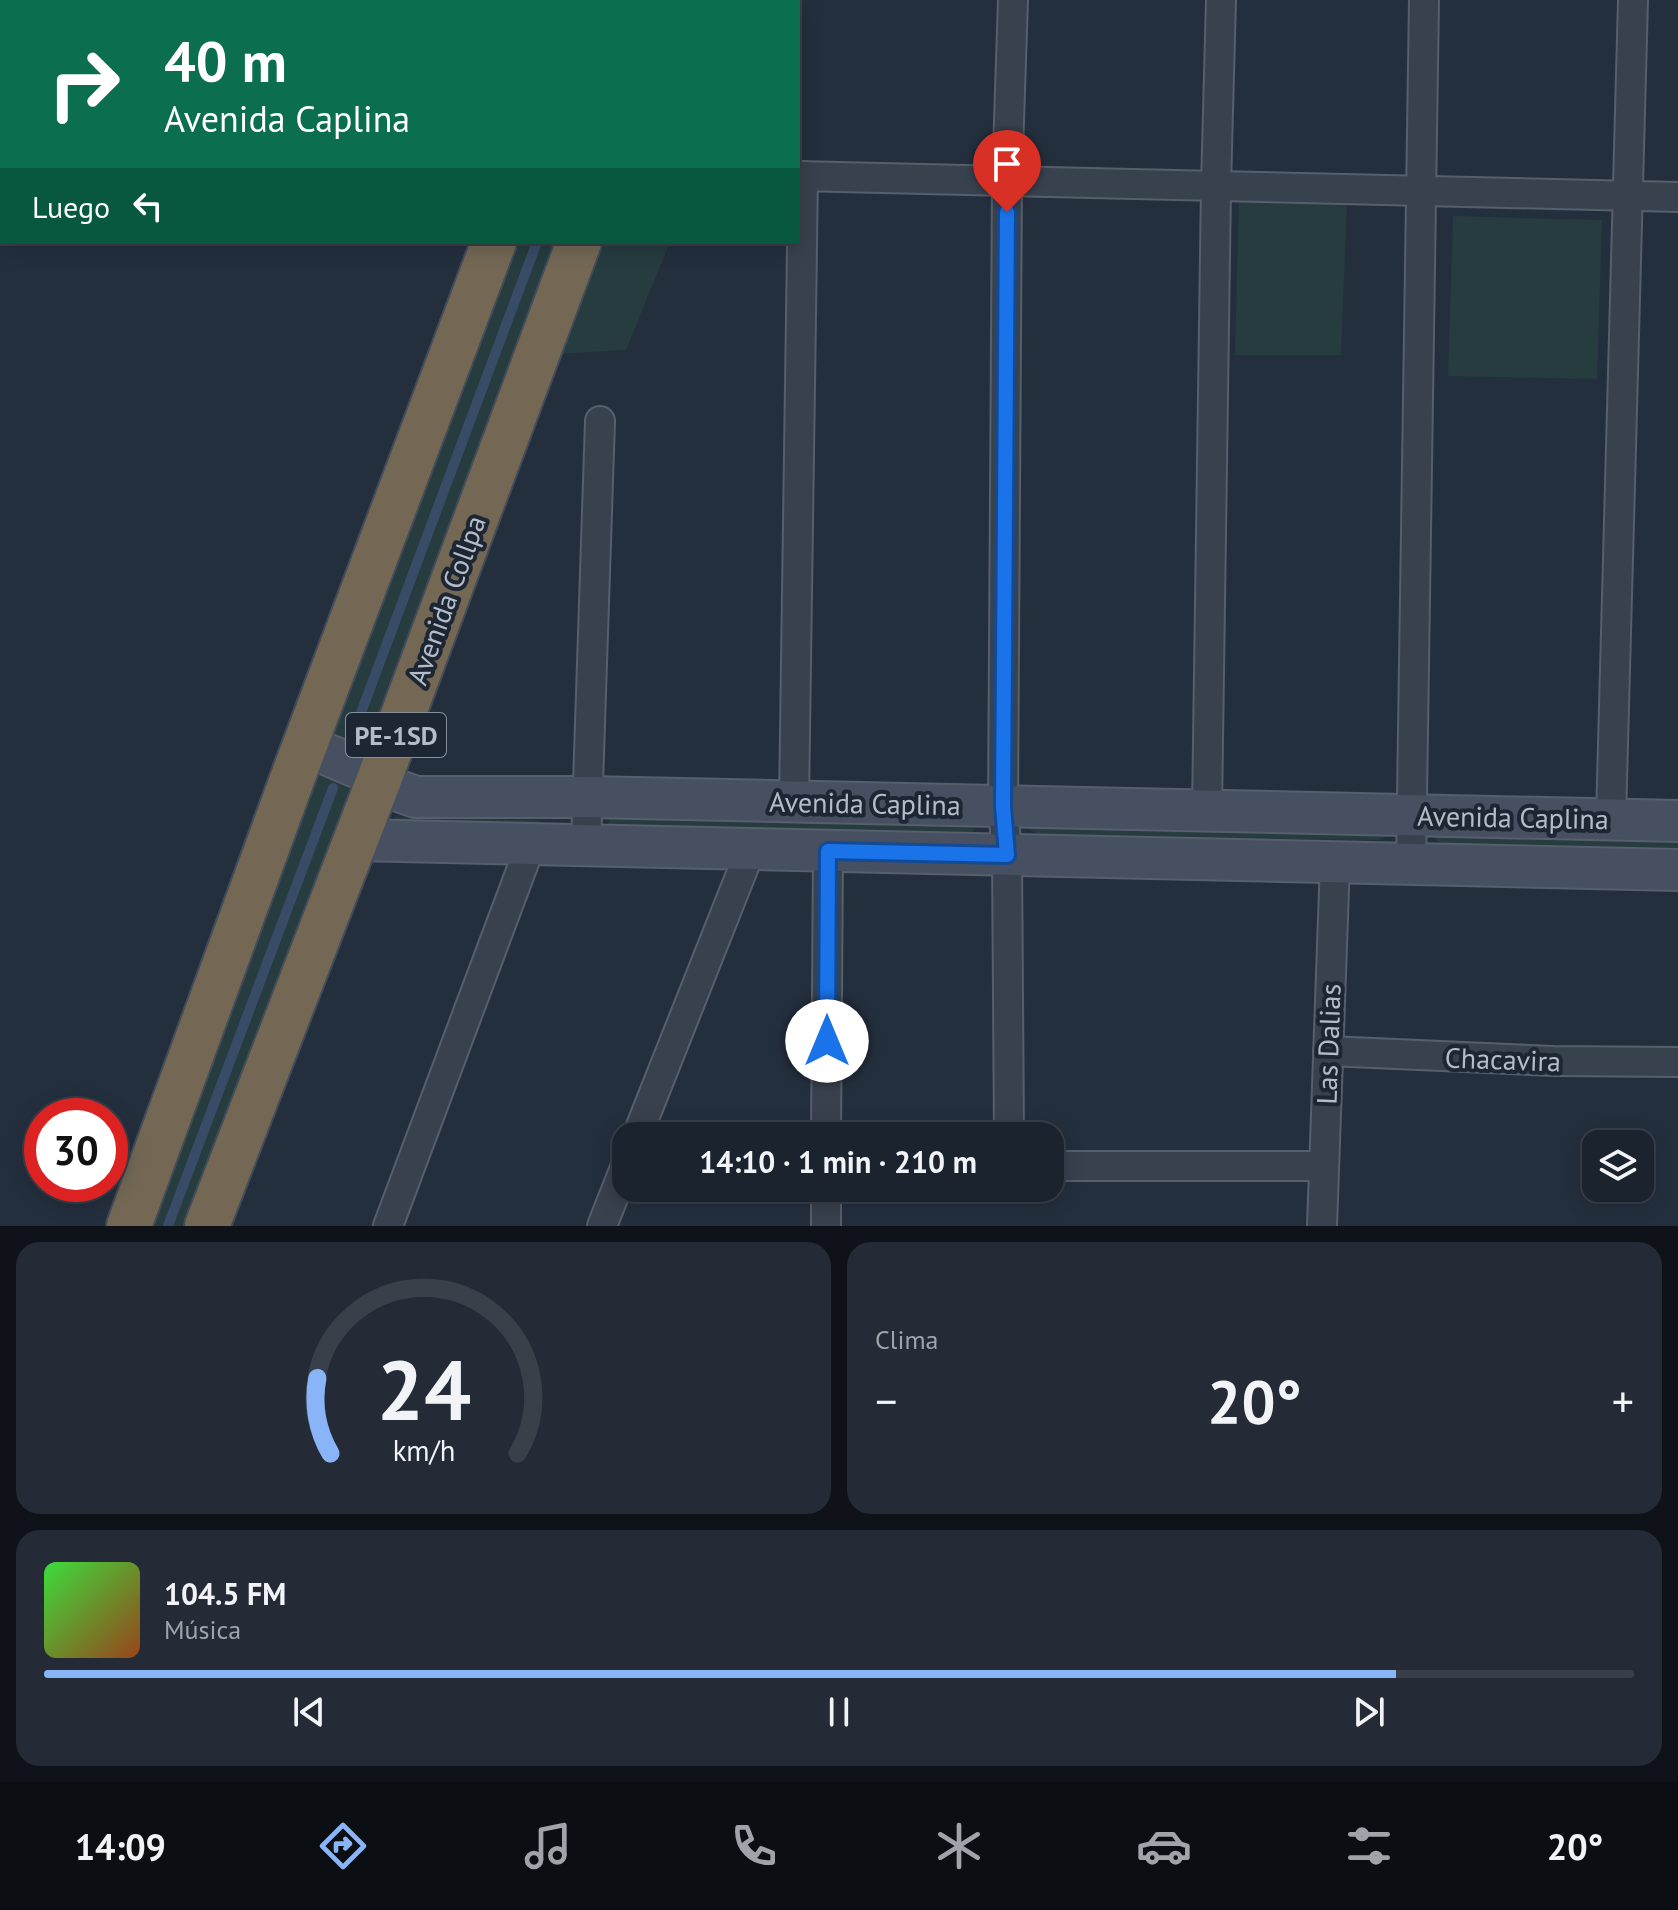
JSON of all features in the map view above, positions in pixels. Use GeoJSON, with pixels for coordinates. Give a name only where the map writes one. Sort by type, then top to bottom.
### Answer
{"type":"FeatureCollection","features":[{"type":"Feature","properties":{"kind":"highway","name":"PE-1SD"},"geometry":{"type":"LineString","coordinates":[[129,1226],[493,244]]}},
{"type":"Feature","properties":{"kind":"highway","name":"Avenida Collpa"},"geometry":{"type":"LineString","coordinates":[[207,1226],[380,777],[578,244]]}},
{"type":"Feature","properties":{"kind":"street"},"geometry":{"type":"LineString","coordinates":[[1009,1122],[1007,855],[1003,806],[1007,181],[1013,0]]}},
{"type":"Feature","properties":{"kind":"street"},"geometry":{"type":"LineString","coordinates":[[1207,811],[1221,0]]}},
{"type":"Feature","properties":{"kind":"street"},"geometry":{"type":"LineString","coordinates":[[1411,864],[1409,815],[1424,0]]}},
{"type":"Feature","properties":{"kind":"street"},"geometry":{"type":"LineString","coordinates":[[1611,819],[1633,0]]}},
{"type":"Feature","properties":{"kind":"street"},"geometry":{"type":"LineString","coordinates":[[800,176],[1678,197]]}},
{"type":"Feature","properties":{"kind":"street"},"geometry":{"type":"LineString","coordinates":[[794,801],[799,244]]}},
{"type":"Feature","properties":{"kind":"street"},"geometry":{"type":"LineString","coordinates":[[586,845],[600,421]]}},
{"type":"Feature","properties":{"kind":"street","name":"Avenida Caplina"},"geometry":{"type":"LineString","coordinates":[[305,745],[380,777],[396,790],[416,797],[589,797],[1678,821]]}},
{"type":"Feature","properties":{"kind":"street","name":"Avenida Caplina"},"geometry":{"type":"LineString","coordinates":[[356,840],[1678,870]]}},
{"type":"Feature","properties":{"kind":"street"},"geometry":{"type":"LineString","coordinates":[[388,1226],[531,844]]}},
{"type":"Feature","properties":{"kind":"street"},"geometry":{"type":"LineString","coordinates":[[643,1122],[751,849]]}},
{"type":"Feature","properties":{"kind":"street"},"geometry":{"type":"LineString","coordinates":[[826,1122],[828,851]]}},
{"type":"Feature","properties":{"kind":"street","name":"Las Dalias"},"geometry":{"type":"LineString","coordinates":[[1322,1226],[1335,862]]}},
{"type":"Feature","properties":{"kind":"street","name":"Chacavira"},"geometry":{"type":"LineString","coordinates":[[1328,1051],[1553,1061],[1678,1062]]}},
{"type":"Feature","properties":{"kind":"street"},"geometry":{"type":"LineString","coordinates":[[1064,1166],[1324,1166]]}},
{"type":"Feature","properties":{"kind":"street"},"geometry":{"type":"LineString","coordinates":[[602,1226],[612,1201]]}},
{"type":"Feature","properties":{"kind":"street"},"geometry":{"type":"LineString","coordinates":[[826,1202],[826,1226]]}},
{"type":"Feature","properties":{"kind":"green space"},"geometry":{"type":"Polygon","coordinates":[[[1239,198],[1347,201],[1341,355],[1235,355],[1239,198]]]}},
{"type":"Feature","properties":{"kind":"green space"},"geometry":{"type":"Polygon","coordinates":[[[1453,216],[1602,220],[1597,379],[1448,376],[1453,216]]]}},
{"type":"Feature","properties":{"kind":"green space"},"geometry":{"type":"Polygon","coordinates":[[[507,244],[558,244],[369,757],[321,742],[507,244]]]}},
{"type":"Feature","properties":{"kind":"green space"},"geometry":{"type":"Polygon","coordinates":[[[601,244],[669,244],[626,350],[557,354],[601,244]]]}},
{"type":"Feature","properties":{"kind":"green space"},"geometry":{"type":"Polygon","coordinates":[[[316,756],[364,773],[194,1226],[139,1226],[316,756]]]}},
{"type":"Feature","properties":{"kind":"green space"},"geometry":{"type":"Polygon","coordinates":[[[619,812],[971,824],[975,829],[970,836],[607,826],[619,812]]]}},
{"type":"Feature","properties":{"kind":"green space"},"geometry":{"type":"Polygon","coordinates":[[[396,817],[537,820],[550,826],[389,823],[396,817]]]}},
{"type":"Feature","properties":{"kind":"green space"},"geometry":{"type":"Polygon","coordinates":[[[1035,821],[1386,830],[1386,836],[1378,840],[1043,836],[1031,831],[1030,827],[1035,821]]]}},
{"type":"Feature","properties":{"kind":"green space"},"geometry":{"type":"Polygon","coordinates":[[[1433,835],[1678,835],[1678,851],[1446,844],[1437,841],[1433,835]]]}},
{"type":"Feature","properties":{"kind":"waterway"},"geometry":{"type":"LineString","coordinates":[[353,734],[536,244]]}},
{"type":"Feature","properties":{"kind":"waterway"},"geometry":{"type":"LineString","coordinates":[[168,1226],[333,788]]}},
{"type":"Feature","properties":{"kind":"route"},"geometry":{"type":"LineString","coordinates":[[827,1041],[828,851],[1007,855],[1003,806],[1007,212]]}}]}
